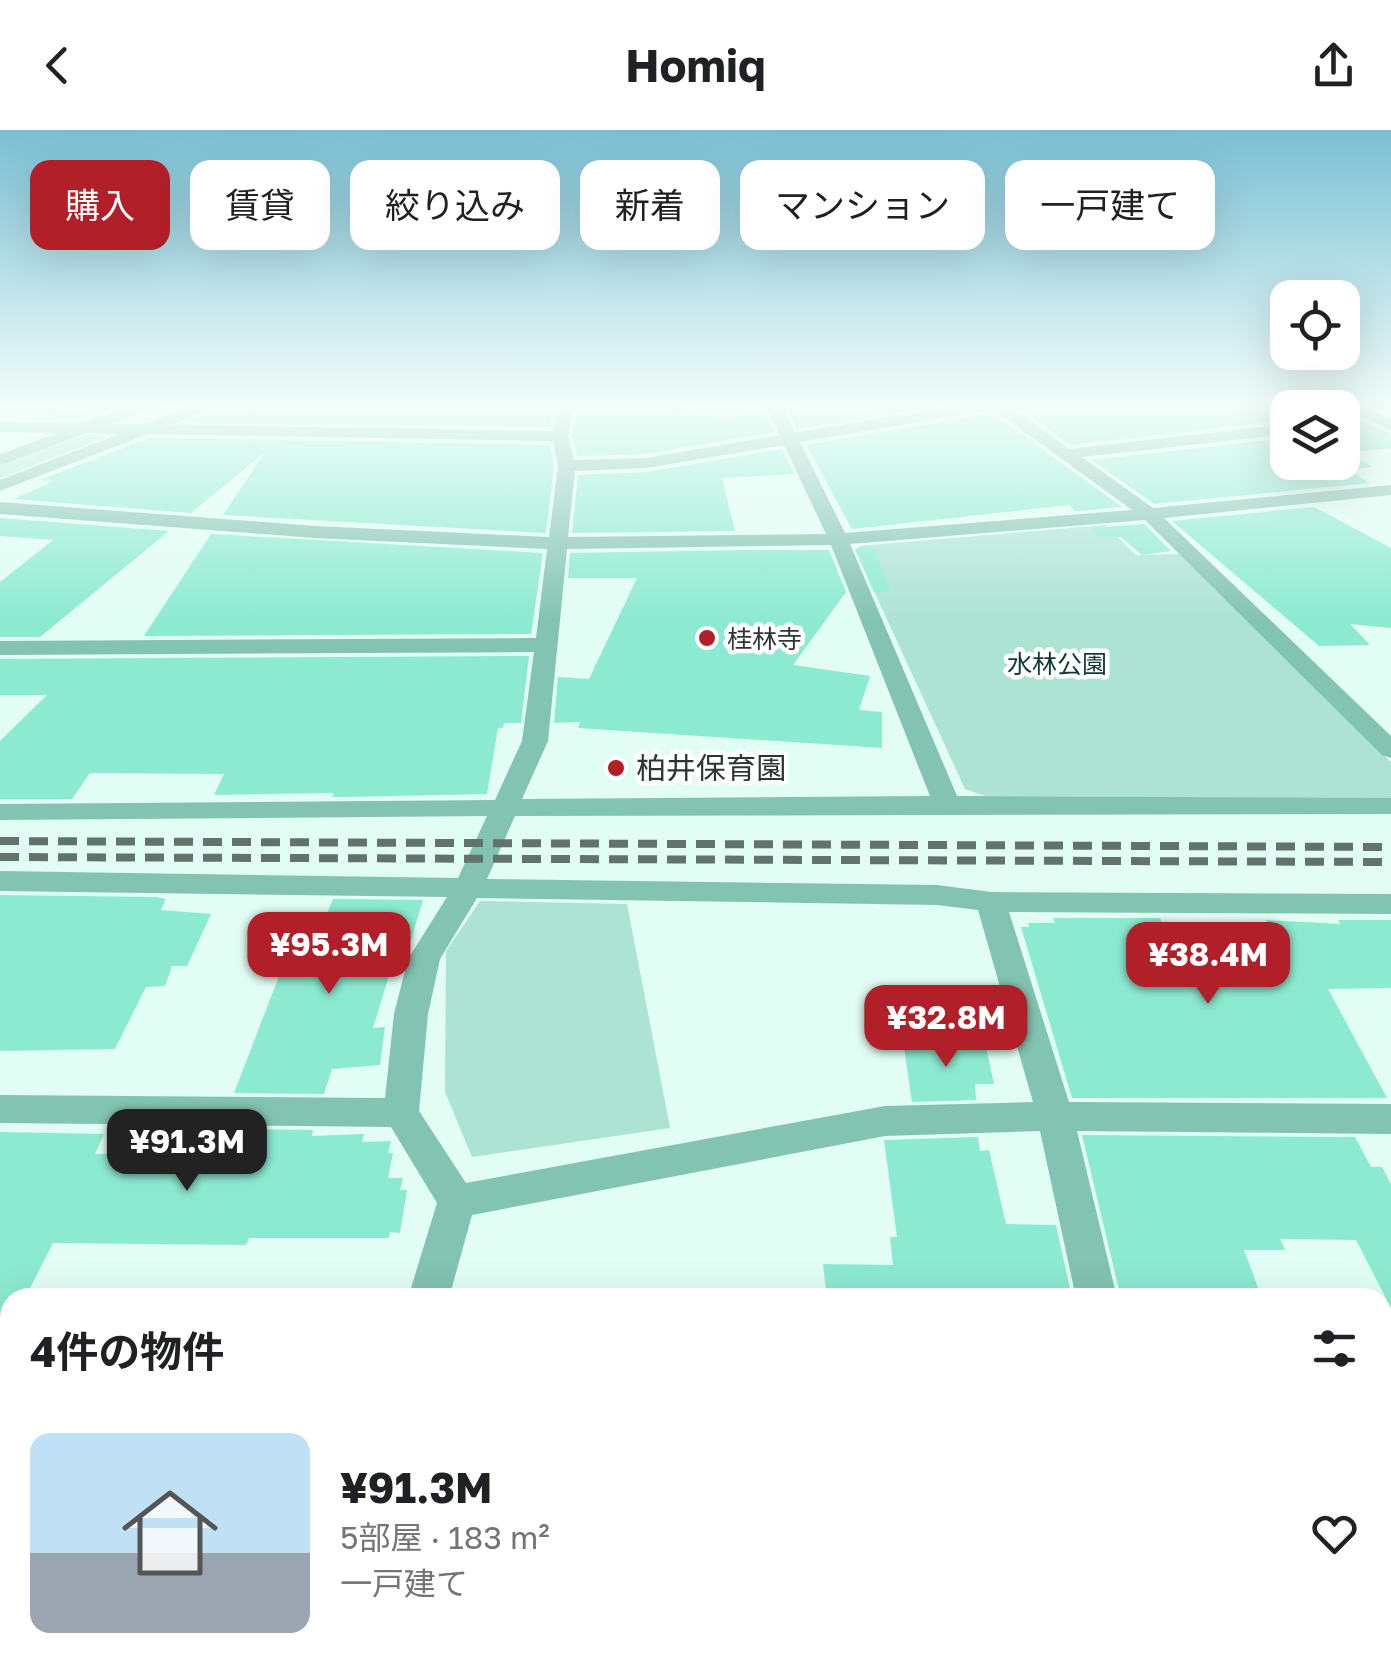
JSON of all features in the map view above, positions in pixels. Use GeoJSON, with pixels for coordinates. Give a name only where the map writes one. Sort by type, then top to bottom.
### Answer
{"type":"FeatureCollection","features":[{"type":"Feature","properties":{"kind":"street"},"geometry":{"type":"LineString","coordinates":[[0,486],[25,476]]}},
{"type":"Feature","properties":{"kind":"street"},"geometry":{"type":"LineString","coordinates":[[431,1288],[457,1201],[400,1114],[411,1014],[424,959],[469,886],[535,741],[566,476]]}},
{"type":"Feature","properties":{"kind":"street"},"geometry":{"type":"LineString","coordinates":[[807,476],[838,540],[946,804]]}},
{"type":"Feature","properties":{"kind":"street"},"geometry":{"type":"LineString","coordinates":[[1097,476],[1149,514],[1391,750]]}},
{"type":"Feature","properties":{"kind":"street"},"geometry":{"type":"LineString","coordinates":[[0,508],[346,536],[559,542],[838,540],[1391,490]]}},
{"type":"Feature","properties":{"kind":"street"},"geometry":{"type":"LineString","coordinates":[[0,648],[546,645]]}},
{"type":"Feature","properties":{"kind":"street"},"geometry":{"type":"LineString","coordinates":[[0,812],[946,804],[1391,806]]}},
{"type":"Feature","properties":{"kind":"street"},"geometry":{"type":"LineString","coordinates":[[0,881],[937,895],[991,902],[1391,904]]}},
{"type":"Feature","properties":{"kind":"street"},"geometry":{"type":"LineString","coordinates":[[991,902],[1055,1116],[1095,1288]]}},
{"type":"Feature","properties":{"kind":"street"},"geometry":{"type":"LineString","coordinates":[[0,1109],[400,1114]]}},
{"type":"Feature","properties":{"kind":"street"},"geometry":{"type":"LineString","coordinates":[[457,1201],[885,1121],[1055,1116],[1391,1120]]}},
{"type":"Feature","properties":{"kind":"green space","name":"水林公園"},"geometry":{"type":"Polygon","coordinates":[[[1105,525],[1136,555],[1182,554],[1391,762],[1391,799],[985,796],[965,789],[855,550],[860,546],[1105,525]]]}},
{"type":"Feature","properties":{"kind":"green space"},"geometry":{"type":"Polygon","coordinates":[[[480,901],[627,904],[670,1128],[472,1157],[445,1092],[446,951],[480,901]]]}},
{"type":"Feature","properties":{"kind":"building"},"geometry":{"type":"Polygon","coordinates":[[[50,476],[236,476],[191,513],[14,499],[54,481],[40,480],[50,476]]]}},
{"type":"Feature","properties":{"kind":"building"},"geometry":{"type":"Polygon","coordinates":[[[249,476],[553,476],[546,533],[223,515],[249,476]]]}},
{"type":"Feature","properties":{"kind":"building"},"geometry":{"type":"Polygon","coordinates":[[[578,476],[753,476],[722,478],[735,531],[572,533],[578,476]]]}},
{"type":"Feature","properties":{"kind":"building"},"geometry":{"type":"Polygon","coordinates":[[[823,476],[1080,476],[1122,507],[1075,511],[1069,505],[852,529],[823,476]]]}},
{"type":"Feature","properties":{"kind":"building"},"geometry":{"type":"Polygon","coordinates":[[[1115,476],[1270,476],[1270,480],[1360,477],[1370,483],[1154,504],[1115,476]]]}},
{"type":"Feature","properties":{"kind":"building"},"geometry":{"type":"Polygon","coordinates":[[[1314,507],[1391,548],[1391,628],[1350,624],[1370,645],[1319,646],[1172,521],[1314,507]]]}},
{"type":"Feature","properties":{"kind":"building"},"geometry":{"type":"Polygon","coordinates":[[[0,518],[169,531],[40,637],[0,637],[0,582],[53,540],[0,536],[0,518]]]}},
{"type":"Feature","properties":{"kind":"building"},"geometry":{"type":"Polygon","coordinates":[[[1144,524],[1171,551],[1142,555],[1121,537],[1099,538],[1090,528],[1144,524]]]}},
{"type":"Feature","properties":{"kind":"building"},"geometry":{"type":"Polygon","coordinates":[[[211,534],[543,553],[531,634],[144,636],[211,534]]]}},
{"type":"Feature","properties":{"kind":"building"},"geometry":{"type":"Polygon","coordinates":[[[874,548],[890,591],[874,592],[856,549],[874,548]]]}},
{"type":"Feature","properties":{"kind":"building"},"geometry":{"type":"Polygon","coordinates":[[[829,550],[846,592],[793,665],[870,676],[859,710],[882,712],[882,748],[578,728],[580,722],[554,723],[558,677],[589,679],[637,578],[568,578],[570,553],[829,550]]]}},
{"type":"Feature","properties":{"kind":"building"},"geometry":{"type":"Polygon","coordinates":[[[529,656],[521,723],[504,723],[503,728],[498,728],[487,794],[214,795],[224,774],[90,773],[72,799],[0,799],[0,741],[47,695],[0,695],[0,659],[529,656]]]}},
{"type":"Feature","properties":{"kind":"building"},"geometry":{"type":"Polygon","coordinates":[[[0,895],[156,897],[166,899],[161,910],[211,914],[187,966],[172,966],[165,986],[146,987],[115,1049],[0,1051],[0,895]]]}},
{"type":"Feature","properties":{"kind":"building"},"geometry":{"type":"Polygon","coordinates":[[[333,899],[423,900],[408,950],[398,946],[373,1028],[385,1027],[380,1065],[332,1069],[324,1094],[234,1093],[303,914],[327,914],[333,899]]]}},
{"type":"Feature","properties":{"kind":"building"},"geometry":{"type":"Polygon","coordinates":[[[1053,918],[1160,918],[1164,927],[1249,928],[1246,924],[1268,924],[1266,920],[1340,924],[1338,920],[1391,920],[1391,988],[1328,989],[1387,1098],[1072,1098],[1021,927],[1029,927],[1028,923],[1055,923],[1053,918]]]}},
{"type":"Feature","properties":{"kind":"building"},"geometry":{"type":"Polygon","coordinates":[[[903,1041],[985,1042],[994,1084],[975,1084],[976,1100],[912,1102],[903,1041]]]}},
{"type":"Feature","properties":{"kind":"building"},"geometry":{"type":"Polygon","coordinates":[[[220,1129],[313,1130],[312,1136],[364,1134],[362,1142],[391,1141],[388,1178],[403,1178],[400,1190],[407,1190],[400,1233],[390,1232],[389,1238],[249,1238],[246,1245],[53,1243],[30,1288],[0,1288],[0,1132],[104,1134],[95,1154],[180,1154],[188,1134],[218,1134],[220,1129]]]}},
{"type":"Feature","properties":{"kind":"building"},"geometry":{"type":"Polygon","coordinates":[[[1082,1135],[1355,1137],[1371,1167],[1382,1167],[1391,1184],[1391,1288],[1381,1288],[1356,1240],[1280,1239],[1285,1250],[1244,1250],[1258,1288],[1119,1288],[1082,1135]]]}},
{"type":"Feature","properties":{"kind":"building"},"geometry":{"type":"Polygon","coordinates":[[[978,1137],[980,1151],[989,1150],[1006,1224],[1056,1225],[1070,1288],[826,1288],[823,1264],[893,1265],[890,1237],[897,1237],[884,1140],[978,1137]]]}},
{"type":"Feature","properties":{"kind":"railway"},"geometry":{"type":"LineString","coordinates":[[0,841],[1391,847]]}},
{"type":"Feature","properties":{"kind":"railway"},"geometry":{"type":"LineString","coordinates":[[0,857],[1391,862]]}},
{"type":"Feature","properties":{"kind":"place","name":"桂林寺"},"geometry":{"type":"Point","coordinates":[707,638]}},
{"type":"Feature","properties":{"kind":"place","name":"柏井保育園"},"geometry":{"type":"Point","coordinates":[616,768]}}]}
